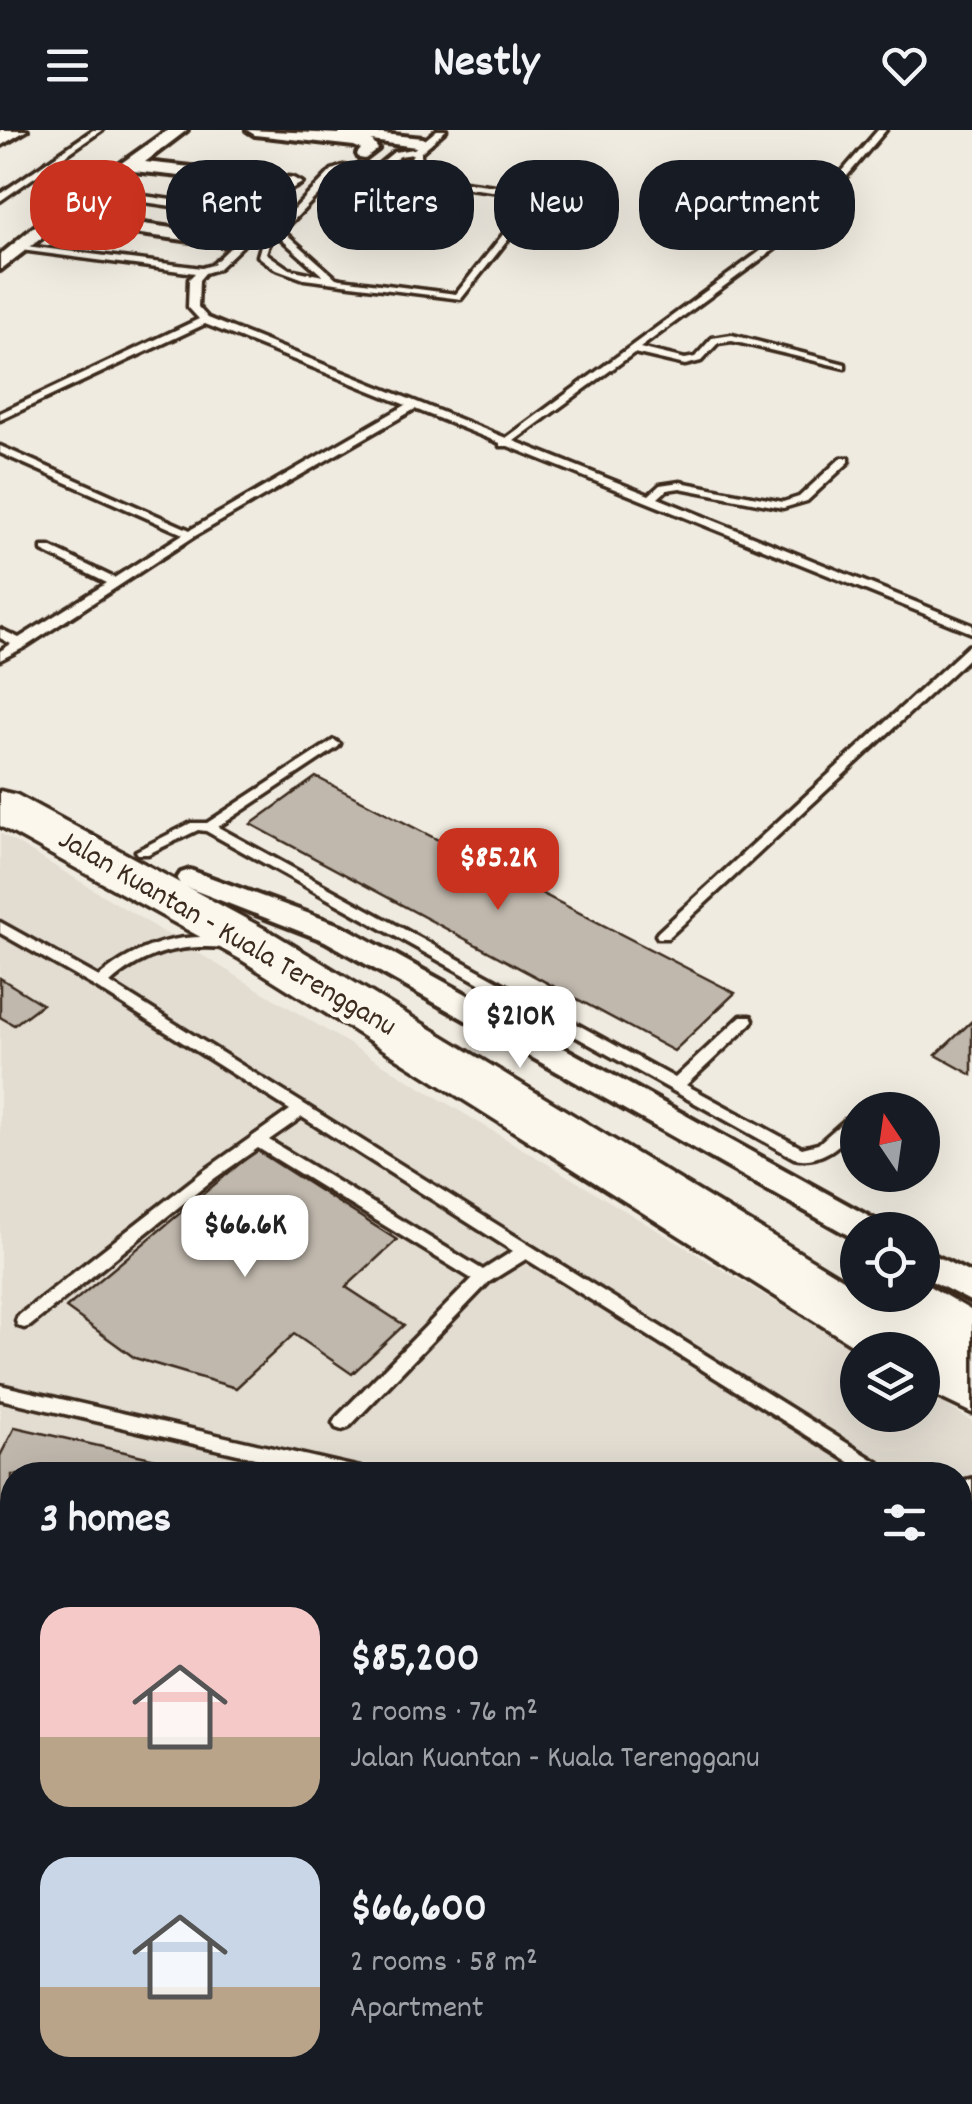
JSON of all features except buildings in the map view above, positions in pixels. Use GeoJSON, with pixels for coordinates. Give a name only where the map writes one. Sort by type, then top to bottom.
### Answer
{"type":"FeatureCollection","features":[{"type":"Feature","properties":{"kind":"highway","name":"Jalan Kuantan - Kuala Terengganu"},"geometry":{"type":"LineString","coordinates":[[0,765],[840,1262]]}},
{"type":"Feature","properties":{"kind":"highway","name":"Jalan Kuantan - Kuala Terengganu"},"geometry":{"type":"LineString","coordinates":[[0,806],[258,948],[881,1332]]}},
{"type":"Feature","properties":{"kind":"highway"},"geometry":{"type":"LineString","coordinates":[[923,1312],[972,1341]]}},
{"type":"Feature","properties":{"kind":"highway"},"geometry":{"type":"LineString","coordinates":[[940,1369],[972,1388]]}},
{"type":"Feature","properties":{"kind":"main road"},"geometry":{"type":"LineString","coordinates":[[0,139],[15,130]]}},
{"type":"Feature","properties":{"kind":"street"},"geometry":{"type":"LineString","coordinates":[[141,160],[179,130]]}},
{"type":"Feature","properties":{"kind":"street"},"geometry":{"type":"LineString","coordinates":[[255,130],[357,141],[370,149],[365,154]]}},
{"type":"Feature","properties":{"kind":"street"},"geometry":{"type":"LineString","coordinates":[[323,130],[429,139]]}},
{"type":"Feature","properties":{"kind":"street"},"geometry":{"type":"LineString","coordinates":[[408,130],[429,139]]}},
{"type":"Feature","properties":{"kind":"street"},"geometry":{"type":"LineString","coordinates":[[0,264],[30,240]]}},
{"type":"Feature","properties":{"kind":"street"},"geometry":{"type":"LineString","coordinates":[[190,879],[335,934],[840,1216]]}},
{"type":"Feature","properties":{"kind":"street"},"geometry":{"type":"LineString","coordinates":[[940,1272],[972,1289]]}},
{"type":"Feature","properties":{"kind":"lane"},"geometry":{"type":"LineString","coordinates":[[0,198],[98,130]]}},
{"type":"Feature","properties":{"kind":"lane"},"geometry":{"type":"LineString","coordinates":[[504,444],[800,228],[882,130]]}},
{"type":"Feature","properties":{"kind":"lane"},"geometry":{"type":"LineString","coordinates":[[390,160],[429,139]]}},
{"type":"Feature","properties":{"kind":"lane"},"geometry":{"type":"LineString","coordinates":[[262,250],[267,260],[286,272],[458,297],[534,203],[526,193],[474,187]]}},
{"type":"Feature","properties":{"kind":"lane"},"geometry":{"type":"LineString","coordinates":[[297,211],[317,191]]}},
{"type":"Feature","properties":{"kind":"lane"},"geometry":{"type":"LineString","coordinates":[[22,247],[202,270],[215,267],[234,250]]}},
{"type":"Feature","properties":{"kind":"lane"},"geometry":{"type":"LineString","coordinates":[[297,248],[332,280]]}},
{"type":"Feature","properties":{"kind":"lane"},"geometry":{"type":"LineString","coordinates":[[202,270],[194,279],[193,308],[205,320],[972,630]]}},
{"type":"Feature","properties":{"kind":"lane"},"geometry":{"type":"LineString","coordinates":[[0,417],[205,320]]}},
{"type":"Feature","properties":{"kind":"lane"},"geometry":{"type":"LineString","coordinates":[[635,350],[684,362],[698,359],[715,340],[732,338],[840,366]]}},
{"type":"Feature","properties":{"kind":"lane"},"geometry":{"type":"LineString","coordinates":[[0,656],[191,534],[412,406]]}},
{"type":"Feature","properties":{"kind":"lane"},"geometry":{"type":"LineString","coordinates":[[0,449],[191,534]]}},
{"type":"Feature","properties":{"kind":"lane"},"geometry":{"type":"LineString","coordinates":[[649,500],[664,487],[680,484],[782,505],[802,500],[845,460]]}},
{"type":"Feature","properties":{"kind":"lane"},"geometry":{"type":"LineString","coordinates":[[46,550],[116,583]]}},
{"type":"Feature","properties":{"kind":"lane"},"geometry":{"type":"LineString","coordinates":[[0,633],[22,644]]}},
{"type":"Feature","properties":{"kind":"lane"},"geometry":{"type":"LineString","coordinates":[[663,935],[972,649]]}},
{"type":"Feature","properties":{"kind":"lane"},"geometry":{"type":"LineString","coordinates":[[208,826],[334,744]]}},
{"type":"Feature","properties":{"kind":"lane"},"geometry":{"type":"LineString","coordinates":[[143,851],[196,826],[208,826],[808,1156],[840,1133]]}},
{"type":"Feature","properties":{"kind":"lane"},"geometry":{"type":"LineString","coordinates":[[0,927],[100,984],[863,1462]]}},
{"type":"Feature","properties":{"kind":"lane"},"geometry":{"type":"LineString","coordinates":[[100,984],[140,952],[176,942],[202,940],[258,948]]}},
{"type":"Feature","properties":{"kind":"lane"},"geometry":{"type":"LineString","coordinates":[[676,1086],[746,1020]]}},
{"type":"Feature","properties":{"kind":"lane"},"geometry":{"type":"LineString","coordinates":[[24,1321],[210,1174],[300,1111]]}},
{"type":"Feature","properties":{"kind":"lane"},"geometry":{"type":"LineString","coordinates":[[259,1141],[483,1278]]}},
{"type":"Feature","properties":{"kind":"lane"},"geometry":{"type":"LineString","coordinates":[[342,1422],[483,1278],[525,1251]]}},
{"type":"Feature","properties":{"kind":"lane"},"geometry":{"type":"LineString","coordinates":[[2,1398],[300,1462]]}},
{"type":"Feature","properties":{"kind":"shaded area"},"geometry":{"type":"Polygon","coordinates":[[[0,833],[840,1341],[840,1432],[940,1432],[940,1401],[972,1421],[972,1462],[0,1462],[0,833]]]}}]}
